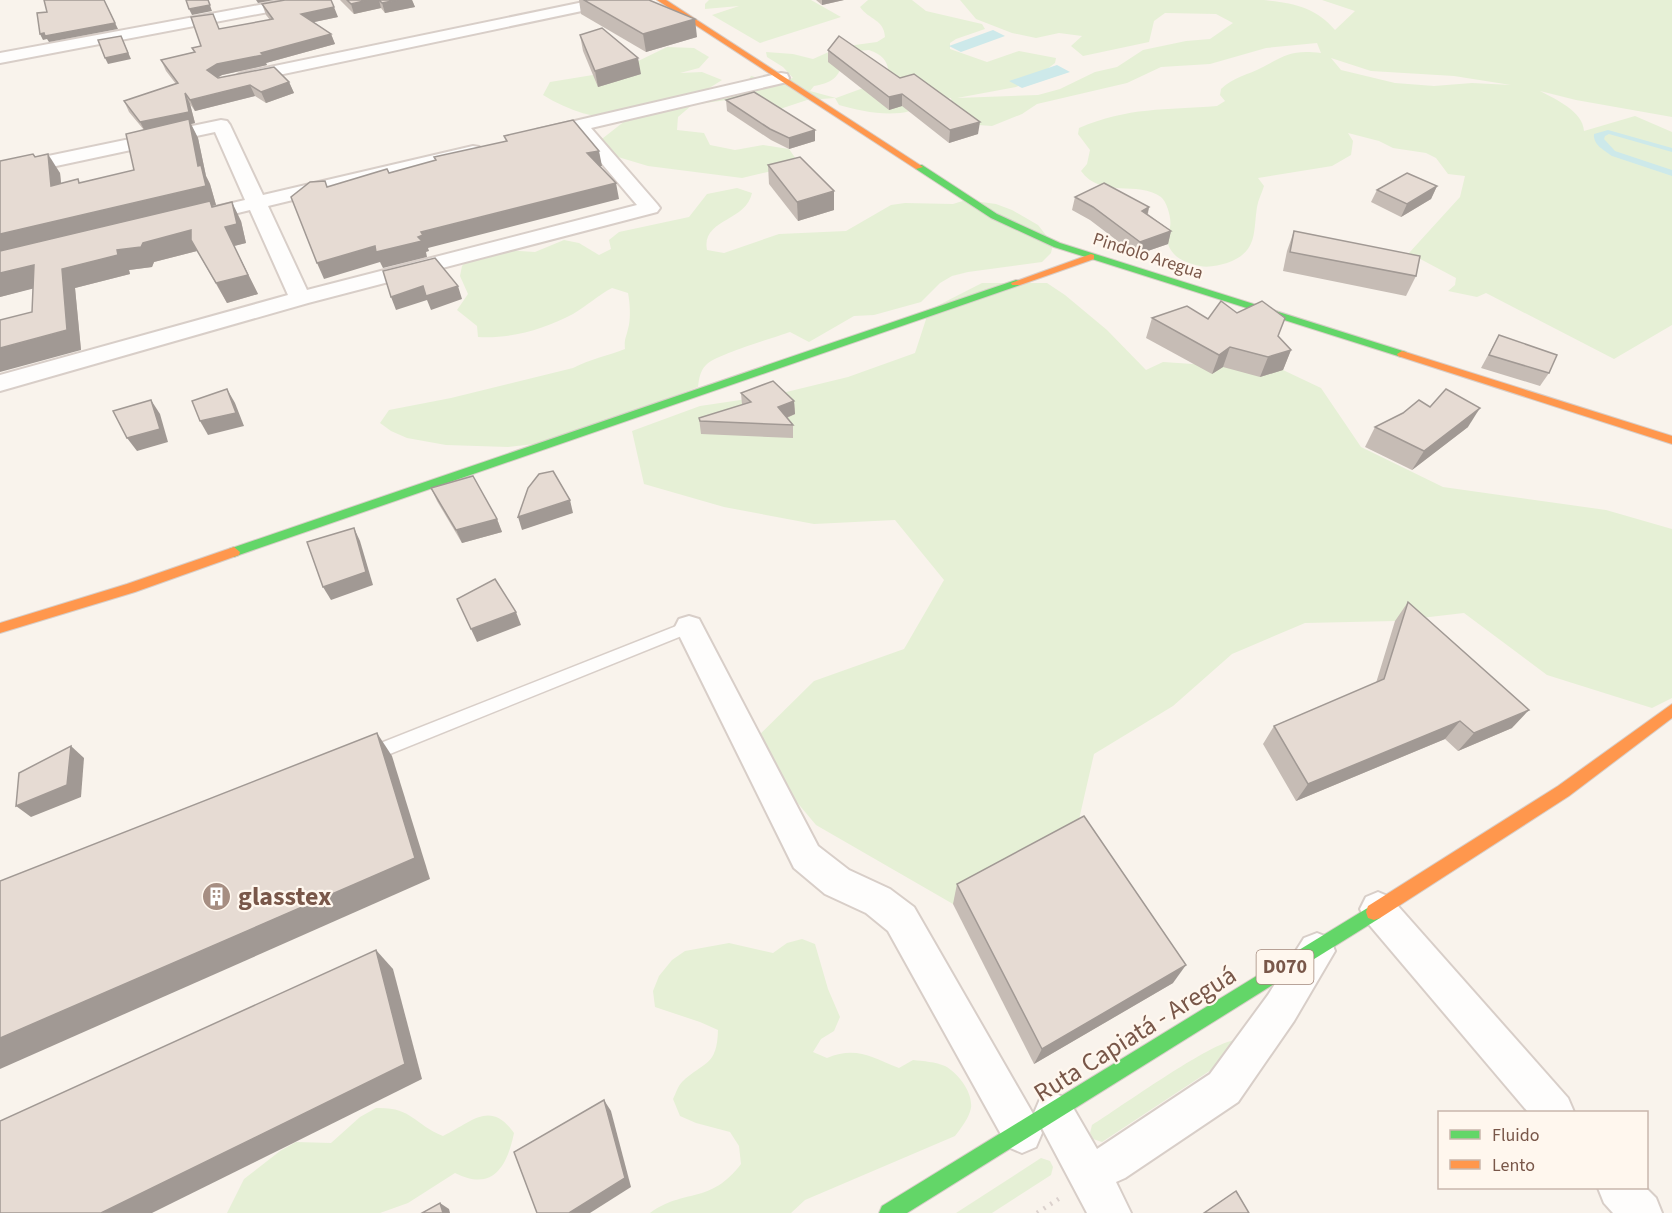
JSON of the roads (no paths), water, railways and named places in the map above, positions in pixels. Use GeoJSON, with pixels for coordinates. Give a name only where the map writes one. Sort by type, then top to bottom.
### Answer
{"type":"FeatureCollection","features":[{"type":"Feature","properties":{"kind":"main road","name":"Pindolo Aregua"},"geometry":{"type":"LineString","coordinates":[[661,0],[994,216],[1057,245],[1672,440]]}},
{"type":"Feature","properties":{"kind":"main road"},"geometry":{"type":"LineString","coordinates":[[0,628],[184,569],[1091,257]]}},
{"type":"Feature","properties":{"kind":"main road","name":"Ruta Capiatá - Areguá"},"geometry":{"type":"LineString","coordinates":[[889,1213],[1038,1123],[1580,783],[1672,710]]}},
{"type":"Feature","properties":{"kind":"street"},"geometry":{"type":"LineString","coordinates":[[0,58],[310,0]]}},
{"type":"Feature","properties":{"kind":"street"},"geometry":{"type":"LineString","coordinates":[[222,82],[615,0]]}},
{"type":"Feature","properties":{"kind":"street"},"geometry":{"type":"LineString","coordinates":[[522,139],[781,78]]}},
{"type":"Feature","properties":{"kind":"street"},"geometry":{"type":"LineString","coordinates":[[0,172],[221,125],[300,298]]}},
{"type":"Feature","properties":{"kind":"street"},"geometry":{"type":"LineString","coordinates":[[0,382],[300,298],[650,208],[579,125]]}},
{"type":"Feature","properties":{"kind":"street"},"geometry":{"type":"LineString","coordinates":[[175,223],[487,147]]}},
{"type":"Feature","properties":{"kind":"street"},"geometry":{"type":"LineString","coordinates":[[689,627],[806,857],[837,882],[878,900],[901,919],[1038,1123],[1110,1213]]}},
{"type":"Feature","properties":{"kind":"street"},"geometry":{"type":"LineString","coordinates":[[1378,909],[1552,1111]]}},
{"type":"Feature","properties":{"kind":"street"},"geometry":{"type":"LineString","coordinates":[[1111,1164],[1224,1088],[1281,1008],[1322,944]]}},
{"type":"Feature","properties":{"kind":"street"},"geometry":{"type":"LineString","coordinates":[[1620,1189],[1641,1213]]}},
{"type":"Feature","properties":{"kind":"lane"},"geometry":{"type":"LineString","coordinates":[[356,760],[689,627]]}},
{"type":"Feature","properties":{"kind":"water"},"geometry":{"type":"Polygon","coordinates":[[[993,30],[1005,36],[961,52],[949,46],[993,30]]]}},
{"type":"Feature","properties":{"kind":"water"},"geometry":{"type":"Polygon","coordinates":[[[1057,65],[1070,72],[1022,88],[1009,81],[1057,65]]]}},
{"type":"Feature","properties":{"kind":"water"},"geometry":{"type":"Polygon","coordinates":[[[1608,130],[1672,148],[1672,152],[1609,134],[1604,139],[1615,151],[1672,170],[1672,176],[1606,152],[1597,144],[1594,134],[1608,130]]]}},
{"type":"Feature","properties":{"kind":"place","name":"glasstex"},"geometry":{"type":"Point","coordinates":[217,896]}}]}
